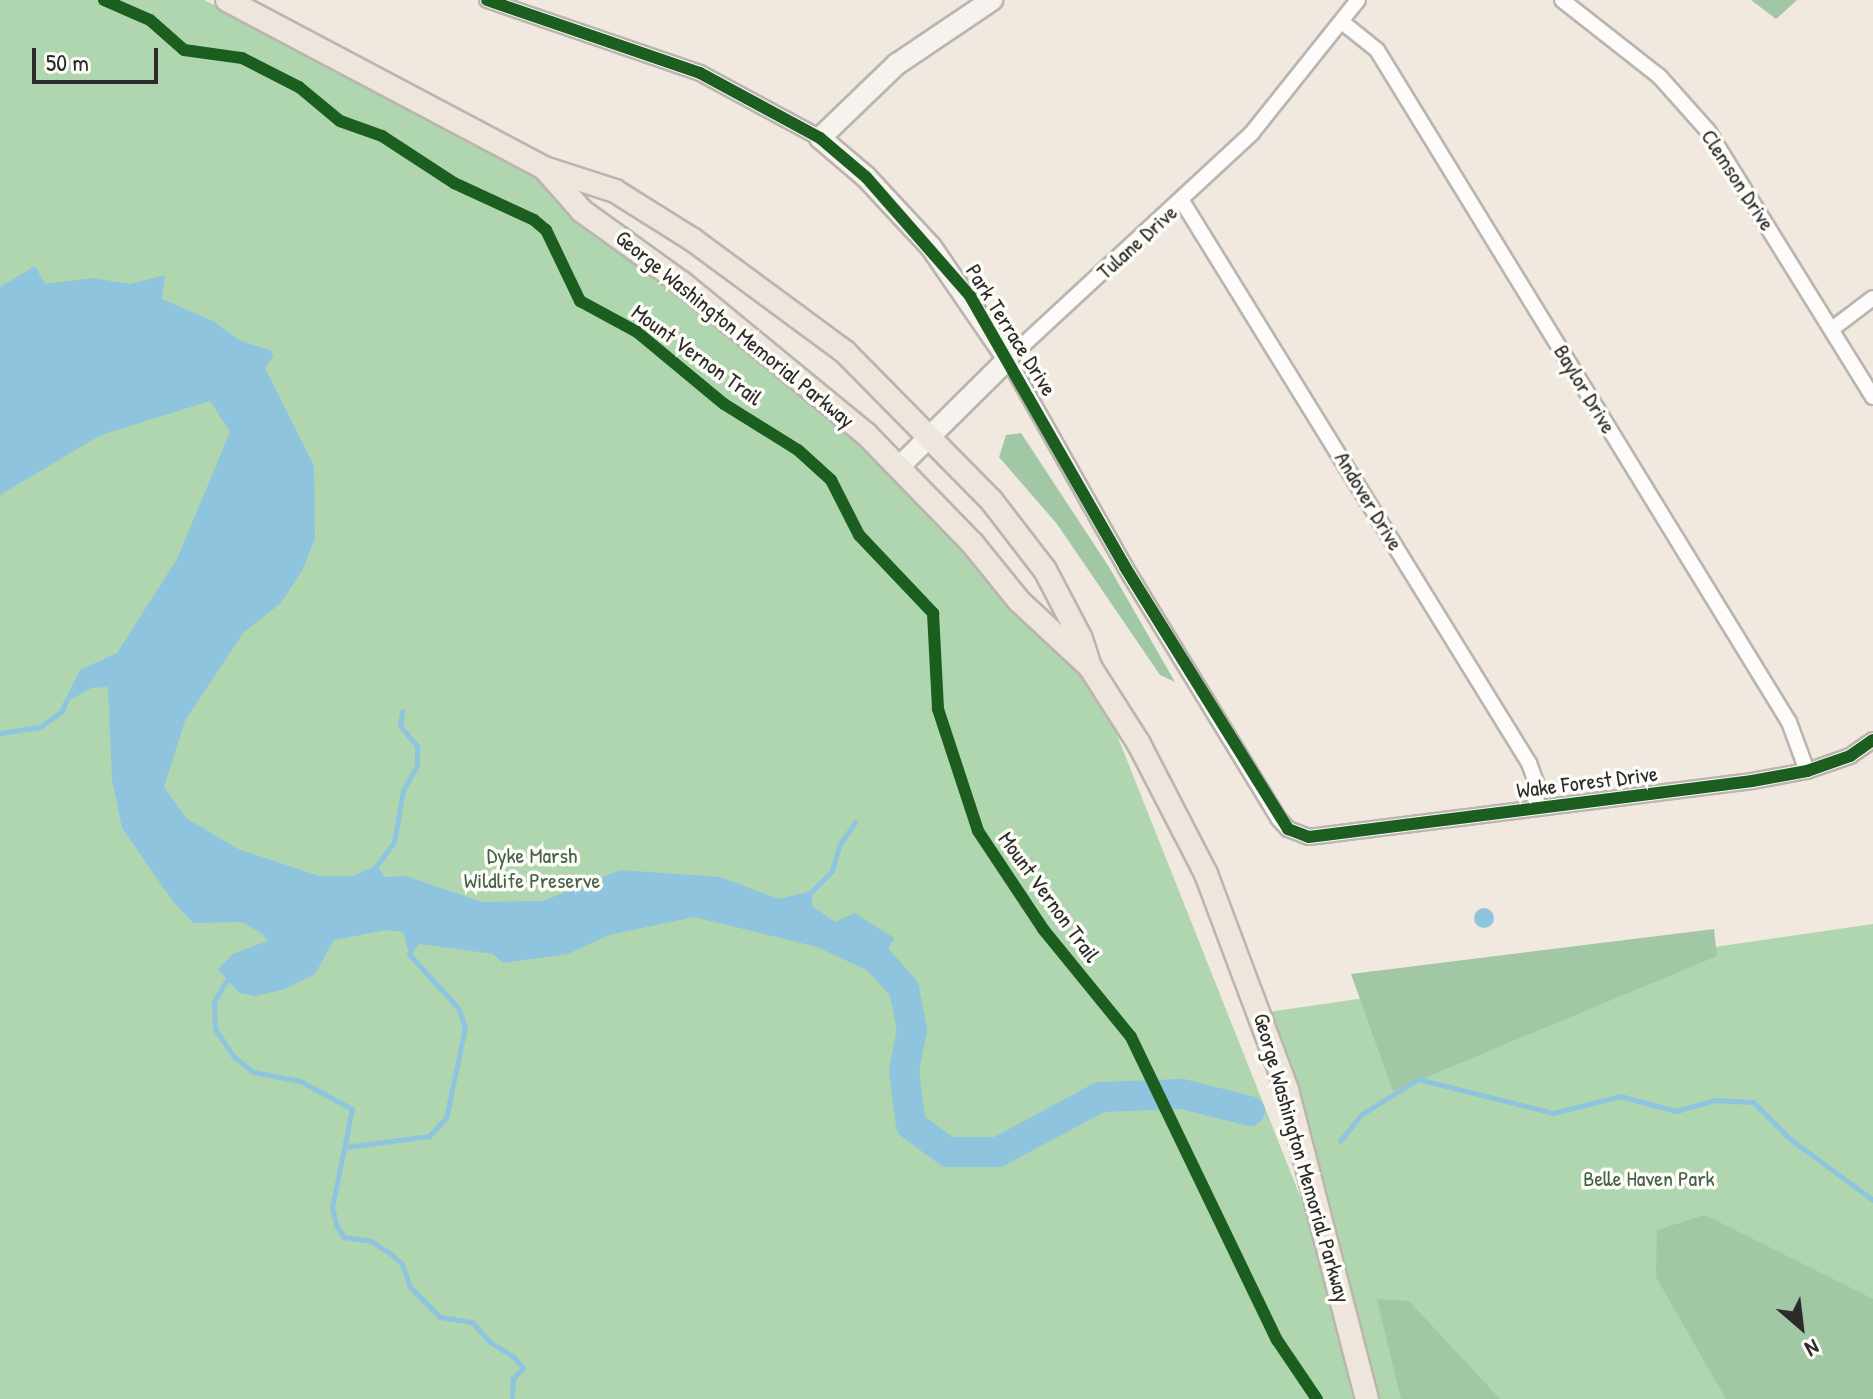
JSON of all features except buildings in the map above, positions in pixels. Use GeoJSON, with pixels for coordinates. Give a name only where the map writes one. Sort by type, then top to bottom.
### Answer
{"type":"FeatureCollection","features":[{"type":"Feature","properties":{"kind":"main road","name":"George Washington Memorial Parkway"},"geometry":{"type":"LineString","coordinates":[[227,0],[544,168],[615,191],[693,240],[845,352],[991,500],[1045,570],[1081,639],[1090,667]]}},
{"type":"Feature","properties":{"kind":"main road","name":"George Washington Memorial Parkway"},"geometry":{"type":"LineString","coordinates":[[544,168],[582,211],[820,393],[898,468],[1019,601],[1090,667],[1139,744],[1200,861],[1249,978],[1287,1090],[1367,1399]]}},
{"type":"Feature","properties":{"kind":"street","name":"Park Terrace Drive"},"geometry":{"type":"LineString","coordinates":[[487,0],[700,73],[820,138],[866,177],[931,247],[1008,359],[1125,567],[1278,818],[1299,834]]}},
{"type":"Feature","properties":{"kind":"street"},"geometry":{"type":"LineString","coordinates":[[820,138],[897,64],[992,0]]}},
{"type":"Feature","properties":{"kind":"street","name":"Tulane Drive"},"geometry":{"type":"LineString","coordinates":[[898,468],[1008,359],[1182,201],[1272,112],[1358,0]]}},
{"type":"Feature","properties":{"kind":"street","name":"Clemson Drive"},"geometry":{"type":"LineString","coordinates":[[1562,0],[1659,76],[1708,131],[1873,397]]}},
{"type":"Feature","properties":{"kind":"street","name":"Baylor Drive"},"geometry":{"type":"LineString","coordinates":[[1342,22],[1377,50],[1789,722],[1807,771]]}},
{"type":"Feature","properties":{"kind":"street","name":"Andover Drive"},"geometry":{"type":"LineString","coordinates":[[1182,201],[1529,763],[1537,808]]}},
{"type":"Feature","properties":{"kind":"street"},"geometry":{"type":"LineString","coordinates":[[1832,329],[1873,298]]}},
{"type":"Feature","properties":{"kind":"street","name":"Wake Forest Drive"},"geometry":{"type":"LineString","coordinates":[[1299,834],[1537,808],[1807,771],[1850,756],[1873,740]]}},
{"type":"Feature","properties":{"kind":"green space","name":"Dyke Marsh Wildlife Preserve"},"geometry":{"type":"Polygon","coordinates":[[[0,0],[204,0],[544,168],[746,334],[1090,667],[1341,1299],[1261,1013],[1873,924],[1873,1399],[0,1399],[0,0]]]}},
{"type":"Feature","properties":{"kind":"green space"},"geometry":{"type":"Polygon","coordinates":[[[1751,0],[1797,0],[1776,19],[1751,0]]]}},
{"type":"Feature","properties":{"kind":"green space"},"geometry":{"type":"Polygon","coordinates":[[[1021,433],[1109,567],[1175,682],[1160,675],[1057,524],[999,457],[1006,435],[1021,433]]]}},
{"type":"Feature","properties":{"kind":"green space"},"geometry":{"type":"Polygon","coordinates":[[[1714,929],[1717,956],[1393,1091],[1351,974],[1714,929]]]}},
{"type":"Feature","properties":{"kind":"green space"},"geometry":{"type":"Polygon","coordinates":[[[1705,1215],[1873,1299],[1873,1399],[1726,1399],[1656,1277],[1657,1230],[1705,1215]]]}},
{"type":"Feature","properties":{"kind":"green space"},"geometry":{"type":"Polygon","coordinates":[[[1377,1299],[1409,1301],[1500,1399],[1401,1399],[1377,1299]]]}},
{"type":"Feature","properties":{"kind":"water"},"geometry":{"type":"Polygon","coordinates":[[[35,266],[45,284],[93,278],[130,284],[165,275],[162,299],[213,321],[241,341],[270,350],[274,355],[265,368],[314,466],[315,538],[303,569],[281,603],[243,633],[185,721],[164,787],[186,818],[238,849],[319,876],[353,876],[377,865],[384,877],[406,876],[482,902],[543,901],[620,870],[720,877],[779,899],[812,891],[812,906],[835,922],[855,913],[894,938],[875,974],[817,947],[694,917],[609,935],[568,954],[503,963],[493,954],[420,944],[409,954],[403,932],[386,930],[334,940],[315,974],[285,989],[255,996],[239,993],[218,969],[233,954],[267,941],[264,935],[242,922],[193,923],[174,903],[122,828],[112,780],[108,687],[91,688],[63,704],[80,670],[117,653],[177,559],[230,432],[210,401],[101,435],[0,495],[0,287],[35,266]]]}},
{"type":"Feature","properties":{"kind":"water"},"geometry":{"type":"Polygon","coordinates":[[[1480,908],[1488,908],[1494,918],[1488,928],[1480,928],[1474,922],[1474,914],[1480,908]]]}},
{"type":"Feature","properties":{"kind":"waterway"},"geometry":{"type":"LineString","coordinates":[[0,733],[40,727],[62,711],[66,701]]}},
{"type":"Feature","properties":{"kind":"waterway"},"geometry":{"type":"LineString","coordinates":[[375,868],[394,842],[403,790],[417,766],[417,746],[400,726],[402,711]]}},
{"type":"Feature","properties":{"kind":"waterway"},"geometry":{"type":"LineString","coordinates":[[807,896],[832,871],[839,846],[855,822]]}},
{"type":"Feature","properties":{"kind":"waterway"},"geometry":{"type":"LineString","coordinates":[[846,942],[871,952],[904,989],[912,1029],[904,1071],[911,1125],[948,1152],[998,1152],[1100,1097],[1182,1094],[1250,1111]]}},
{"type":"Feature","properties":{"kind":"waterway"},"geometry":{"type":"LineString","coordinates":[[345,1147],[429,1136],[446,1118],[465,1028],[459,1009],[409,954],[411,949]]}},
{"type":"Feature","properties":{"kind":"waterway"},"geometry":{"type":"LineString","coordinates":[[229,976],[214,1002],[215,1029],[234,1057],[253,1072],[300,1081],[352,1109],[332,1207],[336,1225],[344,1237],[371,1241],[391,1254],[402,1264],[410,1287],[440,1317],[472,1322],[490,1342],[514,1357],[523,1368],[513,1378],[512,1399]]}},
{"type":"Feature","properties":{"kind":"waterway"},"geometry":{"type":"LineString","coordinates":[[1340,1141],[1362,1114],[1418,1079],[1553,1113],[1620,1096],[1676,1111],[1715,1100],[1753,1102],[1790,1139],[1873,1200]]}},
{"type":"Feature","properties":{"kind":"cycle path","name":"Mount Vernon Trail"},"geometry":{"type":"LineString","coordinates":[[104,0],[150,20],[184,50],[242,58],[299,87],[340,121],[382,136],[454,183],[534,220],[546,230],[580,301],[637,332],[724,404],[798,450],[831,480],[859,535],[933,613],[938,709],[978,831],[1043,929],[1131,1037],[1277,1340],[1317,1399]]}},
{"type":"Feature","properties":{"kind":"cycle path"},"geometry":{"type":"LineString","coordinates":[[487,0],[700,73],[820,138],[866,177],[970,296],[1125,567],[1288,829],[1309,837],[1752,781],[1807,771],[1850,756],[1873,740]]}},
{"type":"Feature","properties":{"kind":"park label","name":"Belle Haven Park"},"geometry":{"type":"Point","coordinates":[1649,1179]}}]}
